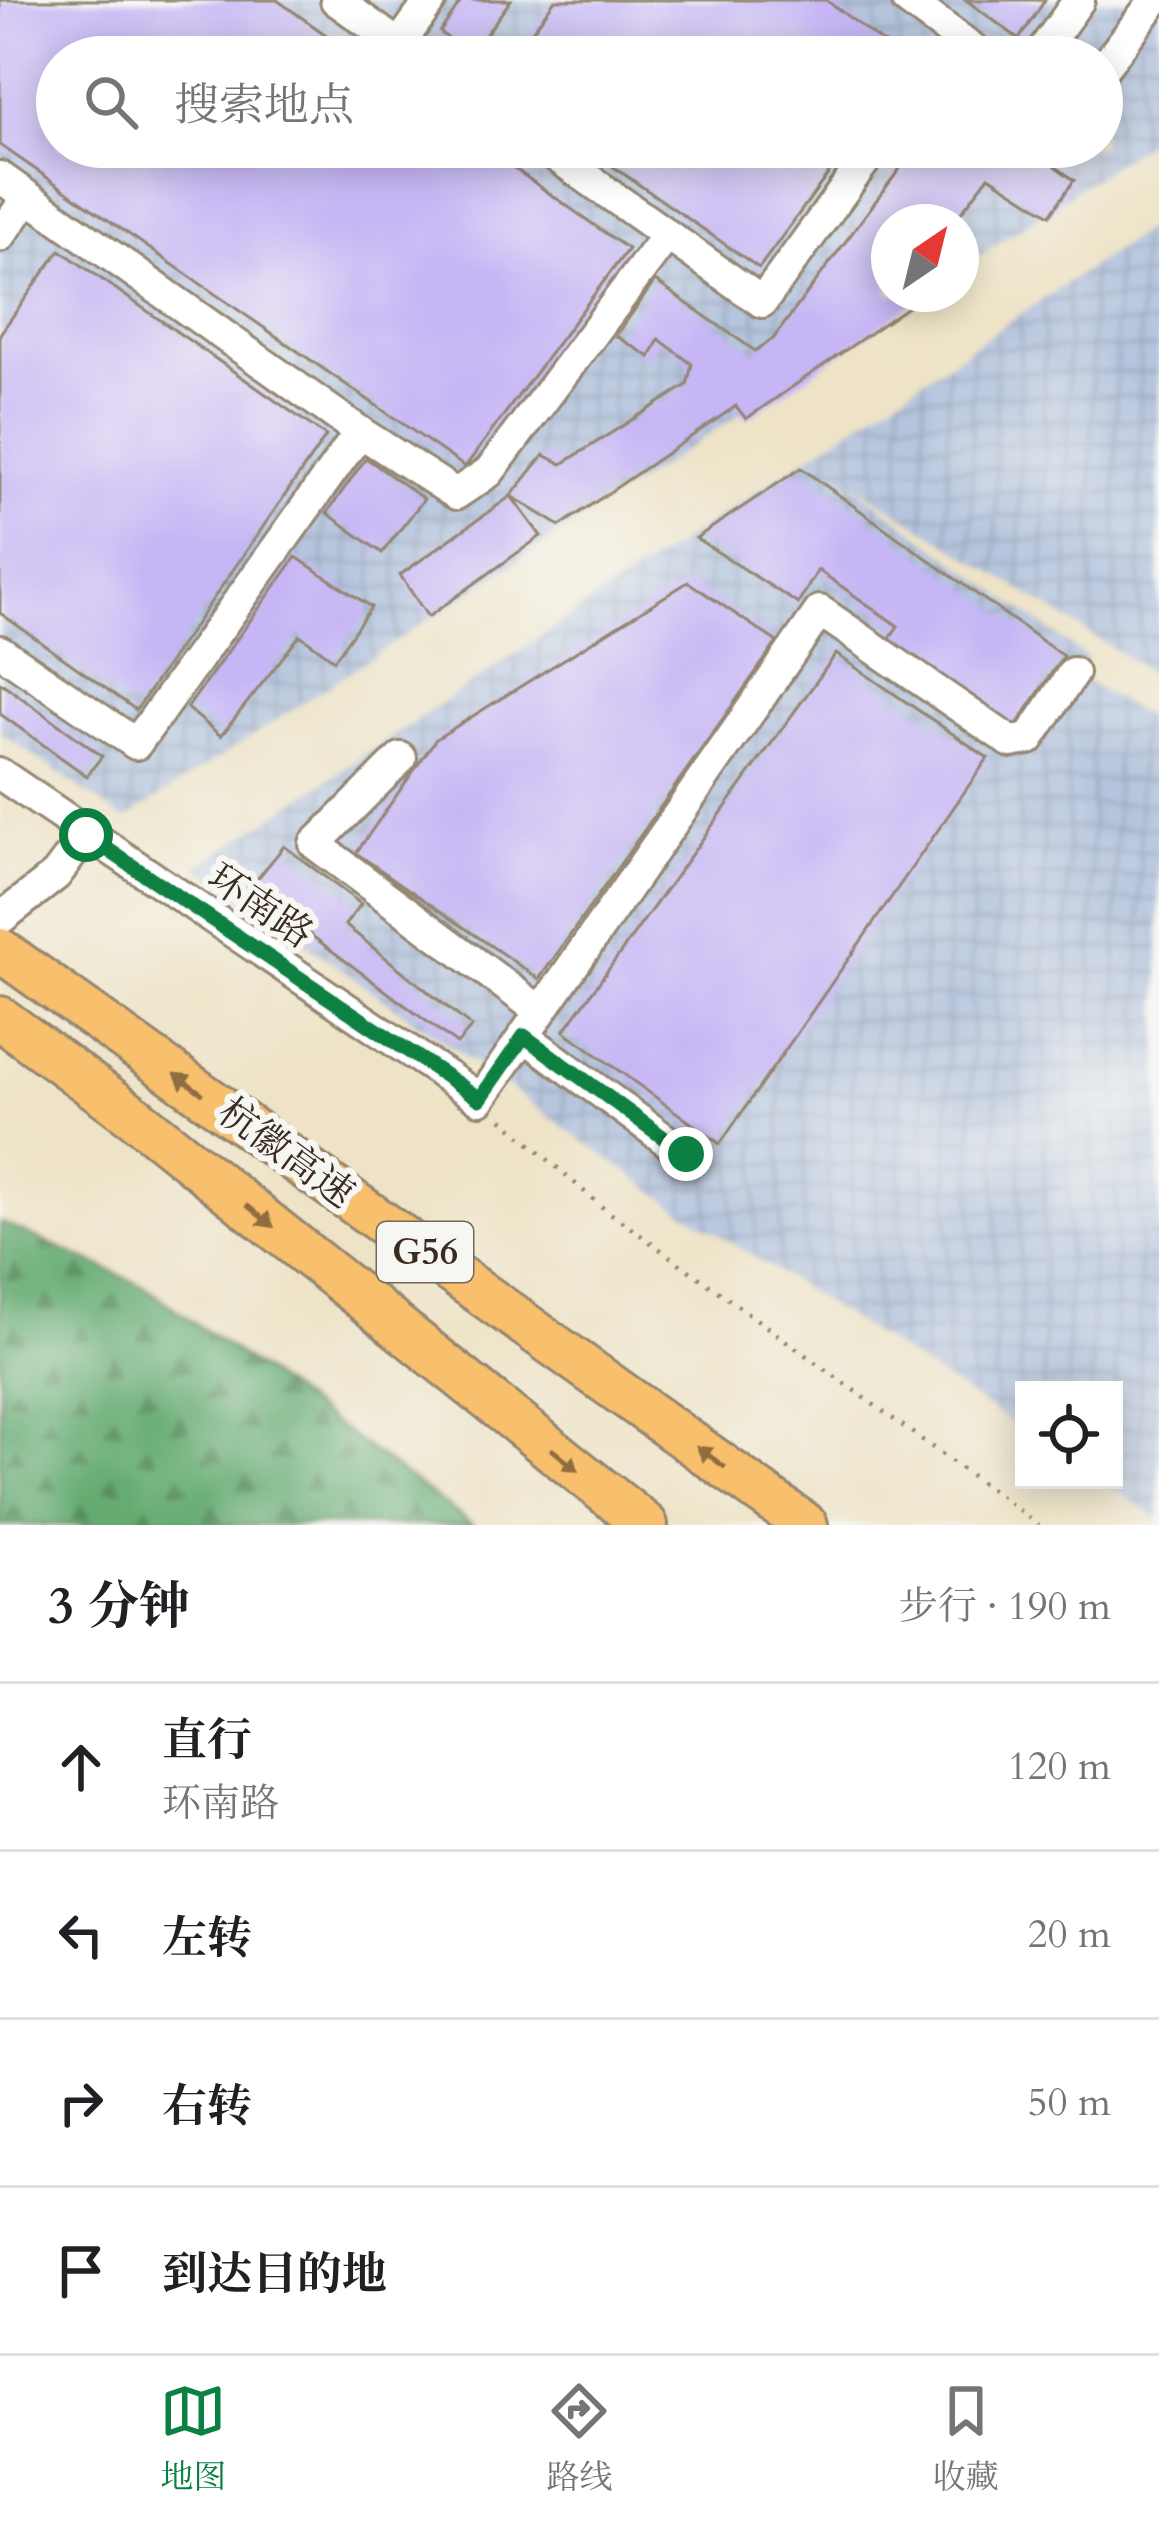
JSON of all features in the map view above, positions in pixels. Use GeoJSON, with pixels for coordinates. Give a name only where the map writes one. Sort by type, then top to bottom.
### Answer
{"type":"FeatureCollection","features":[{"type":"Feature","properties":{"kind":"highway","name":"杭徽高速"},"geometry":{"type":"LineString","coordinates":[[0,950],[806,1525]]}},
{"type":"Feature","properties":{"kind":"highway","name":"杭徽高速"},"geometry":{"type":"LineString","coordinates":[[0,1018],[135,1117],[646,1525]]}},
{"type":"Feature","properties":{"kind":"street"},"geometry":{"type":"LineString","coordinates":[[336,0],[387,36]]}},
{"type":"Feature","properties":{"kind":"street"},"geometry":{"type":"LineString","coordinates":[[415,36],[431,0]]}},
{"type":"Feature","properties":{"kind":"street"},"geometry":{"type":"LineString","coordinates":[[907,0],[939,36]]}},
{"type":"Feature","properties":{"kind":"street"},"geometry":{"type":"LineString","coordinates":[[1053,36],[1078,0]]}},
{"type":"Feature","properties":{"kind":"street"},"geometry":{"type":"LineString","coordinates":[[1123,42],[1154,0]]}},
{"type":"Feature","properties":{"kind":"street"},"geometry":{"type":"LineString","coordinates":[[573,168],[762,302],[860,168]]}},
{"type":"Feature","properties":{"kind":"street"},"geometry":{"type":"LineString","coordinates":[[0,177],[456,494],[489,472],[667,235]]}},
{"type":"Feature","properties":{"kind":"street"},"geometry":{"type":"LineString","coordinates":[[0,236],[28,196]]}},
{"type":"Feature","properties":{"kind":"street"},"geometry":{"type":"LineString","coordinates":[[0,651],[136,744],[360,431]]}},
{"type":"Feature","properties":{"kind":"street"},"geometry":{"type":"LineString","coordinates":[[480,1099],[820,610],[1011,742],[1029,740],[1073,674]]}},
{"type":"Feature","properties":{"kind":"street"},"geometry":{"type":"LineString","coordinates":[[400,758],[315,844],[686,1154]]}},
{"type":"Feature","properties":{"kind":"street","name":"环南路"},"geometry":{"type":"LineString","coordinates":[[0,774],[480,1099]]}},
{"type":"Feature","properties":{"kind":"street"},"geometry":{"type":"LineString","coordinates":[[0,920],[56,875],[86,835]]}},
{"type":"Feature","properties":{"kind":"path"},"geometry":{"type":"LineString","coordinates":[[480,1099],[602,1207],[1039,1525]]}},
{"type":"Feature","properties":{"kind":"shaded area"},"geometry":{"type":"Polygon","coordinates":[[[0,0],[1159,0],[1159,133],[1123,158],[1123,36],[36,36],[36,168],[1108,168],[979,256],[979,204],[871,204],[871,312],[895,312],[125,820],[0,732],[0,0]]]}},
{"type":"Feature","properties":{"kind":"shaded area"},"geometry":{"type":"Polygon","coordinates":[[[1159,221],[1159,678],[832,470],[1087,658],[1076,675],[1159,725],[1159,1518],[1114,1489],[1123,1489],[1123,1381],[1015,1381],[1015,1425],[678,1208],[198,867],[1159,221]]]}},
{"type":"Feature","properties":{"kind":"green space"},"geometry":{"type":"Polygon","coordinates":[[[0,1222],[144,1286],[473,1525],[0,1525],[0,1222]]]}},
{"type":"Feature","properties":{"kind":"building"},"geometry":{"type":"Polygon","coordinates":[[[0,0],[277,0],[328,36],[36,36],[36,168],[514,168],[628,249],[465,467],[0,145],[0,0]]]}},
{"type":"Feature","properties":{"kind":"building"},"geometry":{"type":"Polygon","coordinates":[[[462,0],[511,0],[485,36],[440,32],[462,0]]]}},
{"type":"Feature","properties":{"kind":"building"},"geometry":{"type":"Polygon","coordinates":[[[555,0],[826,0],[874,36],[528,36],[555,0]]]}},
{"type":"Feature","properties":{"kind":"building"},"geometry":{"type":"Polygon","coordinates":[[[966,0],[1045,0],[1021,36],[966,0]]]}},
{"type":"Feature","properties":{"kind":"building"},"geometry":{"type":"Polygon","coordinates":[[[615,168],[833,168],[759,268],[615,168]]]}},
{"type":"Feature","properties":{"kind":"building"},"geometry":{"type":"Polygon","coordinates":[[[900,168],[1058,168],[1074,180],[1050,215],[989,176],[968,204],[874,204],[900,168]]]}},
{"type":"Feature","properties":{"kind":"building"},"geometry":{"type":"Polygon","coordinates":[[[871,207],[871,312],[900,312],[746,419],[736,406],[560,526],[511,496],[544,455],[562,464],[687,385],[692,364],[659,339],[650,357],[616,336],[655,281],[755,351],[773,339],[871,207]]]}},
{"type":"Feature","properties":{"kind":"building"},"geometry":{"type":"Polygon","coordinates":[[[60,250],[326,436],[136,710],[0,613],[0,334],[60,250]]]}},
{"type":"Feature","properties":{"kind":"building"},"geometry":{"type":"Polygon","coordinates":[[[366,458],[424,499],[382,553],[327,513],[366,458]]]}},
{"type":"Feature","properties":{"kind":"building"},"geometry":{"type":"Polygon","coordinates":[[[801,468],[1063,656],[1014,729],[887,642],[898,626],[818,570],[798,604],[696,538],[801,468]]]}},
{"type":"Feature","properties":{"kind":"building"},"geometry":{"type":"Polygon","coordinates":[[[511,496],[541,536],[428,617],[400,575],[511,496]]]}},
{"type":"Feature","properties":{"kind":"building"},"geometry":{"type":"Polygon","coordinates":[[[296,557],[371,607],[334,660],[300,635],[221,736],[187,708],[296,557]]]}},
{"type":"Feature","properties":{"kind":"building"},"geometry":{"type":"Polygon","coordinates":[[[688,582],[777,642],[539,979],[356,853],[436,739],[688,582]]]}},
{"type":"Feature","properties":{"kind":"building"},"geometry":{"type":"Polygon","coordinates":[[[836,654],[988,758],[720,1144],[564,1031],[836,654]]]}},
{"type":"Feature","properties":{"kind":"building"},"geometry":{"type":"Polygon","coordinates":[[[0,682],[102,756],[87,776],[0,714],[0,682]]]}},
{"type":"Feature","properties":{"kind":"building"},"geometry":{"type":"Polygon","coordinates":[[[284,846],[361,904],[345,925],[472,1027],[457,1044],[249,889],[284,846]]]}},
{"type":"Feature","properties":{"kind":"route"},"geometry":{"type":"LineString","coordinates":[[86,835],[480,1099],[524,1036],[686,1154]]}}]}
